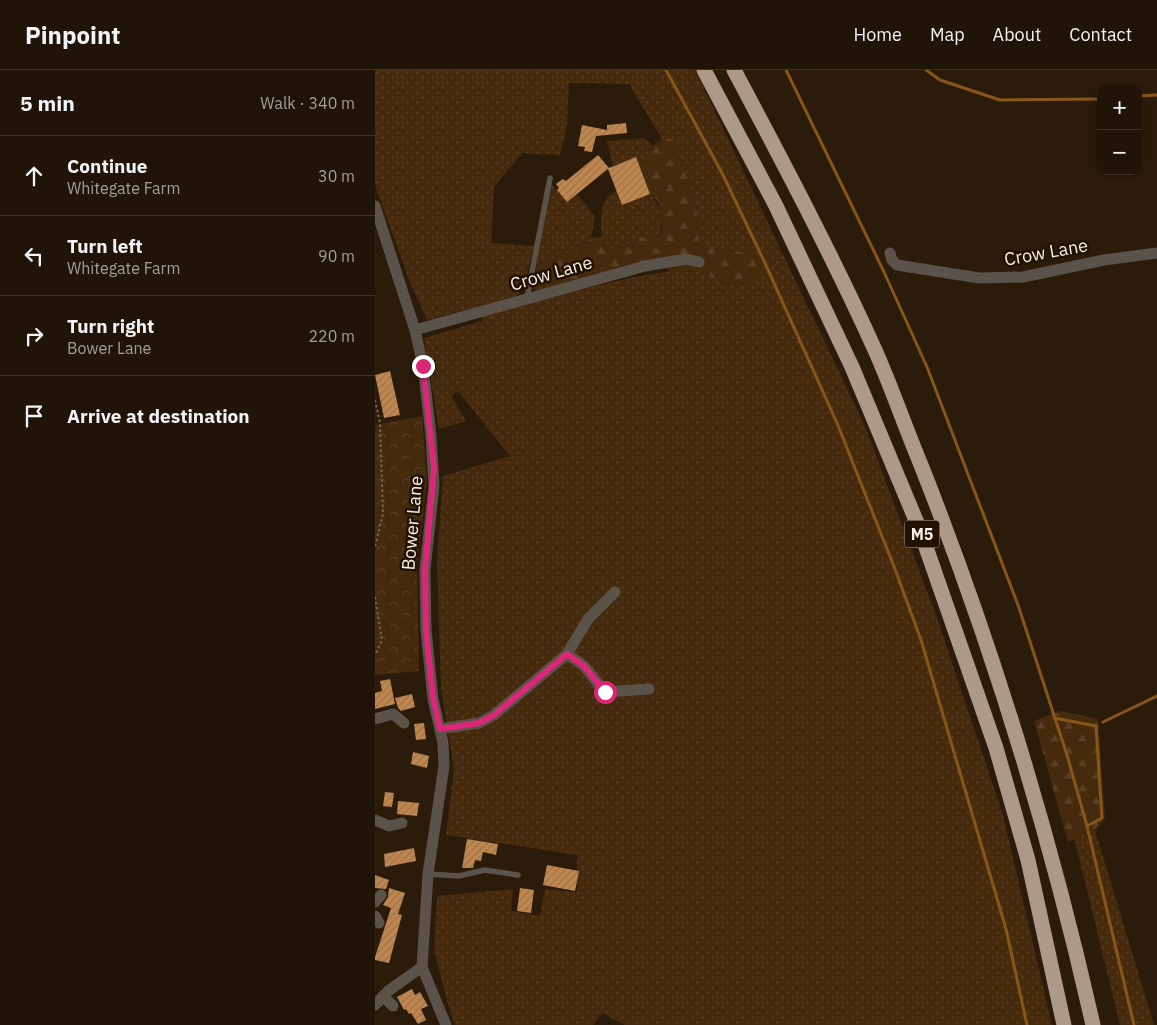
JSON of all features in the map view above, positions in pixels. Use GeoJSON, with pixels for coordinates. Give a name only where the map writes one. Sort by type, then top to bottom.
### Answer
{"type":"FeatureCollection","features":[{"type":"Feature","properties":{"kind":"highway","name":"M5"},"geometry":{"type":"LineString","coordinates":[[704,70],[777,206],[848,358],[920,530],[998,758],[1028,860],[1064,1025]]}},
{"type":"Feature","properties":{"kind":"highway","name":"M5"},"geometry":{"type":"LineString","coordinates":[[734,70],[799,191],[875,351],[938,508],[985,638],[1028,771],[1073,938],[1093,1025]]}},
{"type":"Feature","properties":{"kind":"street","name":"Bower Lane"},"geometry":{"type":"LineString","coordinates":[[375,206],[415,330],[427,398],[434,468],[425,570],[425,612],[429,668],[440,729],[444,766],[428,874],[422,968],[446,1025]]}},
{"type":"Feature","properties":{"kind":"street","name":"Crow Lane"},"geometry":{"type":"LineString","coordinates":[[890,253],[892,260],[897,265],[979,278],[1023,277],[1104,260],[1157,253]]}},
{"type":"Feature","properties":{"kind":"street","name":"Crow Lane"},"geometry":{"type":"LineString","coordinates":[[415,330],[645,266],[686,259],[699,262]]}},
{"type":"Feature","properties":{"kind":"street"},"geometry":{"type":"LineString","coordinates":[[440,729],[479,723],[494,715],[567,654],[588,619],[615,592]]}},
{"type":"Feature","properties":{"kind":"street"},"geometry":{"type":"LineString","coordinates":[[567,654],[584,666],[605,692],[649,689]]}},
{"type":"Feature","properties":{"kind":"street"},"geometry":{"type":"LineString","coordinates":[[375,719],[392,709],[404,723]]}},
{"type":"Feature","properties":{"kind":"street"},"geometry":{"type":"LineString","coordinates":[[375,820],[389,831],[402,824]]}},
{"type":"Feature","properties":{"kind":"street"},"geometry":{"type":"LineString","coordinates":[[375,1005],[383,990],[422,968]]}},
{"type":"Feature","properties":{"kind":"street"},"geometry":{"type":"LineString","coordinates":[[383,990],[393,1006]]}},
{"type":"Feature","properties":{"kind":"lane"},"geometry":{"type":"LineString","coordinates":[[527,298],[550,178]]}},
{"type":"Feature","properties":{"kind":"lane"},"geometry":{"type":"LineString","coordinates":[[428,874],[459,876],[485,870],[518,875]]}},
{"type":"Feature","properties":{"kind":"path"},"geometry":{"type":"LineString","coordinates":[[375,400],[379,423],[383,513],[375,546]]}},
{"type":"Feature","properties":{"kind":"path"},"geometry":{"type":"LineString","coordinates":[[375,597],[383,640],[375,655]]}},
{"type":"Feature","properties":{"kind":"green space"},"geometry":{"type":"Polygon","coordinates":[[[375,70],[695,70],[864,424],[936,615],[1003,815],[1052,1025],[625,1025],[602,1013],[593,1025],[455,1025],[434,950],[437,896],[513,889],[511,911],[540,916],[545,889],[577,892],[577,855],[446,835],[454,770],[441,688],[437,563],[443,476],[510,456],[458,391],[451,396],[466,421],[439,429],[424,338],[482,321],[484,305],[427,320],[409,280],[375,185],[375,70]],[[569,83],[567,127],[560,155],[522,153],[494,187],[491,243],[534,246],[523,289],[516,296],[487,304],[487,315],[528,302],[634,277],[670,271],[700,272],[730,286],[754,252],[727,252],[699,244],[696,201],[672,140],[662,139],[629,84],[569,83]]]}},
{"type":"Feature","properties":{"kind":"green space"},"geometry":{"type":"Polygon","coordinates":[[[644,138],[653,146],[648,150],[648,161],[641,171],[636,157],[613,166],[607,141],[644,138]]]}},
{"type":"Feature","properties":{"kind":"green space"},"geometry":{"type":"Polygon","coordinates":[[[662,139],[672,139],[696,201],[699,243],[727,252],[755,252],[764,280],[730,286],[700,272],[670,271],[661,261],[542,290],[541,267],[560,253],[575,254],[591,238],[602,237],[605,250],[636,245],[638,237],[659,237],[662,229],[659,202],[650,194],[641,171],[648,161],[648,150],[662,139]]]}},
{"type":"Feature","properties":{"kind":"green space"},"geometry":{"type":"Polygon","coordinates":[[[551,184],[567,202],[577,194],[595,216],[591,238],[575,254],[560,253],[542,290],[534,290],[539,246],[551,184]]]}},
{"type":"Feature","properties":{"kind":"green space"},"geometry":{"type":"Polygon","coordinates":[[[617,191],[622,204],[650,194],[654,198],[661,214],[658,238],[638,237],[636,245],[604,250],[601,226],[602,208],[610,195],[617,191]]]}},
{"type":"Feature","properties":{"kind":"green space"},"geometry":{"type":"Polygon","coordinates":[[[422,416],[427,480],[417,566],[419,671],[375,675],[375,425],[422,416]]]}},
{"type":"Feature","properties":{"kind":"green space"},"geometry":{"type":"Polygon","coordinates":[[[1061,711],[1098,719],[1105,818],[1095,830],[1068,842],[1034,721],[1061,711]]]}},
{"type":"Feature","properties":{"kind":"green space"},"geometry":{"type":"Polygon","coordinates":[[[1095,830],[1154,1025],[1120,1025],[1074,837],[1095,830]]]}},
{"type":"Feature","properties":{"kind":"building"},"geometry":{"type":"Polygon","coordinates":[[[626,123],[627,133],[596,136],[592,152],[584,151],[585,147],[578,146],[582,125],[607,130],[607,125],[626,123]]]}},
{"type":"Feature","properties":{"kind":"building"},"geometry":{"type":"Polygon","coordinates":[[[598,155],[609,168],[636,157],[650,194],[622,205],[608,169],[567,202],[557,190],[559,188],[556,184],[563,179],[566,181],[598,155]]]}},
{"type":"Feature","properties":{"kind":"building"},"geometry":{"type":"Polygon","coordinates":[[[390,371],[400,415],[384,418],[375,375],[390,371]]]}},
{"type":"Feature","properties":{"kind":"building"},"geometry":{"type":"Polygon","coordinates":[[[390,679],[395,704],[375,709],[375,693],[382,691],[380,681],[390,679]]]}},
{"type":"Feature","properties":{"kind":"building"},"geometry":{"type":"Polygon","coordinates":[[[412,694],[415,707],[401,711],[395,698],[412,694]]]}},
{"type":"Feature","properties":{"kind":"building"},"geometry":{"type":"Polygon","coordinates":[[[424,723],[426,739],[416,740],[414,724],[424,723]]]}},
{"type":"Feature","properties":{"kind":"building"},"geometry":{"type":"Polygon","coordinates":[[[413,752],[429,756],[427,768],[411,764],[413,752]]]}},
{"type":"Feature","properties":{"kind":"building"},"geometry":{"type":"Polygon","coordinates":[[[385,792],[394,793],[392,807],[383,806],[385,792]]]}},
{"type":"Feature","properties":{"kind":"building"},"geometry":{"type":"Polygon","coordinates":[[[398,801],[419,803],[417,816],[397,814],[398,801]]]}},
{"type":"Feature","properties":{"kind":"building"},"geometry":{"type":"Polygon","coordinates":[[[467,839],[498,844],[496,855],[483,852],[481,861],[475,860],[473,868],[462,868],[467,839]]]}},
{"type":"Feature","properties":{"kind":"building"},"geometry":{"type":"Polygon","coordinates":[[[414,848],[416,861],[385,867],[384,854],[414,848]]]}},
{"type":"Feature","properties":{"kind":"building"},"geometry":{"type":"Polygon","coordinates":[[[547,865],[579,871],[575,891],[543,885],[547,865]]]}},
{"type":"Feature","properties":{"kind":"building"},"geometry":{"type":"Polygon","coordinates":[[[375,875],[389,880],[386,889],[375,888],[375,875]]]}},
{"type":"Feature","properties":{"kind":"building"},"geometry":{"type":"Polygon","coordinates":[[[389,888],[405,893],[398,914],[402,915],[389,963],[375,960],[375,957],[391,908],[383,905],[388,897],[389,888]]]}},
{"type":"Feature","properties":{"kind":"building"},"geometry":{"type":"Polygon","coordinates":[[[520,888],[534,890],[531,913],[517,911],[520,888]]]}},
{"type":"Feature","properties":{"kind":"building"},"geometry":{"type":"Polygon","coordinates":[[[412,989],[415,995],[420,992],[428,1006],[421,1009],[426,1020],[418,1024],[411,1013],[409,1014],[406,1009],[404,1010],[397,997],[412,989]]]}},
{"type":"Feature","properties":{"kind":"waterway"},"geometry":{"type":"LineString","coordinates":[[666,70],[723,175],[764,261],[837,423],[895,569],[921,640],[1006,929],[1027,1025]]}},
{"type":"Feature","properties":{"kind":"waterway"},"geometry":{"type":"LineString","coordinates":[[786,70],[884,272],[927,367],[1018,605],[1067,755],[1087,826],[1134,1025]]}},
{"type":"Feature","properties":{"kind":"waterway"},"geometry":{"type":"LineString","coordinates":[[926,70],[940,80],[1000,100],[1097,99]]}},
{"type":"Feature","properties":{"kind":"waterway"},"geometry":{"type":"LineString","coordinates":[[1142,96],[1157,95]]}},
{"type":"Feature","properties":{"kind":"waterway"},"geometry":{"type":"LineString","coordinates":[[1103,722],[1157,696]]}},
{"type":"Feature","properties":{"kind":"waterway"},"geometry":{"type":"LineString","coordinates":[[1054,718],[1096,726],[1102,818],[1087,826]]}},
{"type":"Feature","properties":{"kind":"route"},"geometry":{"type":"LineString","coordinates":[[423,366],[434,468],[425,570],[426,630],[433,698],[440,729],[479,723],[494,715],[567,654],[584,666],[605,692]]}}]}
